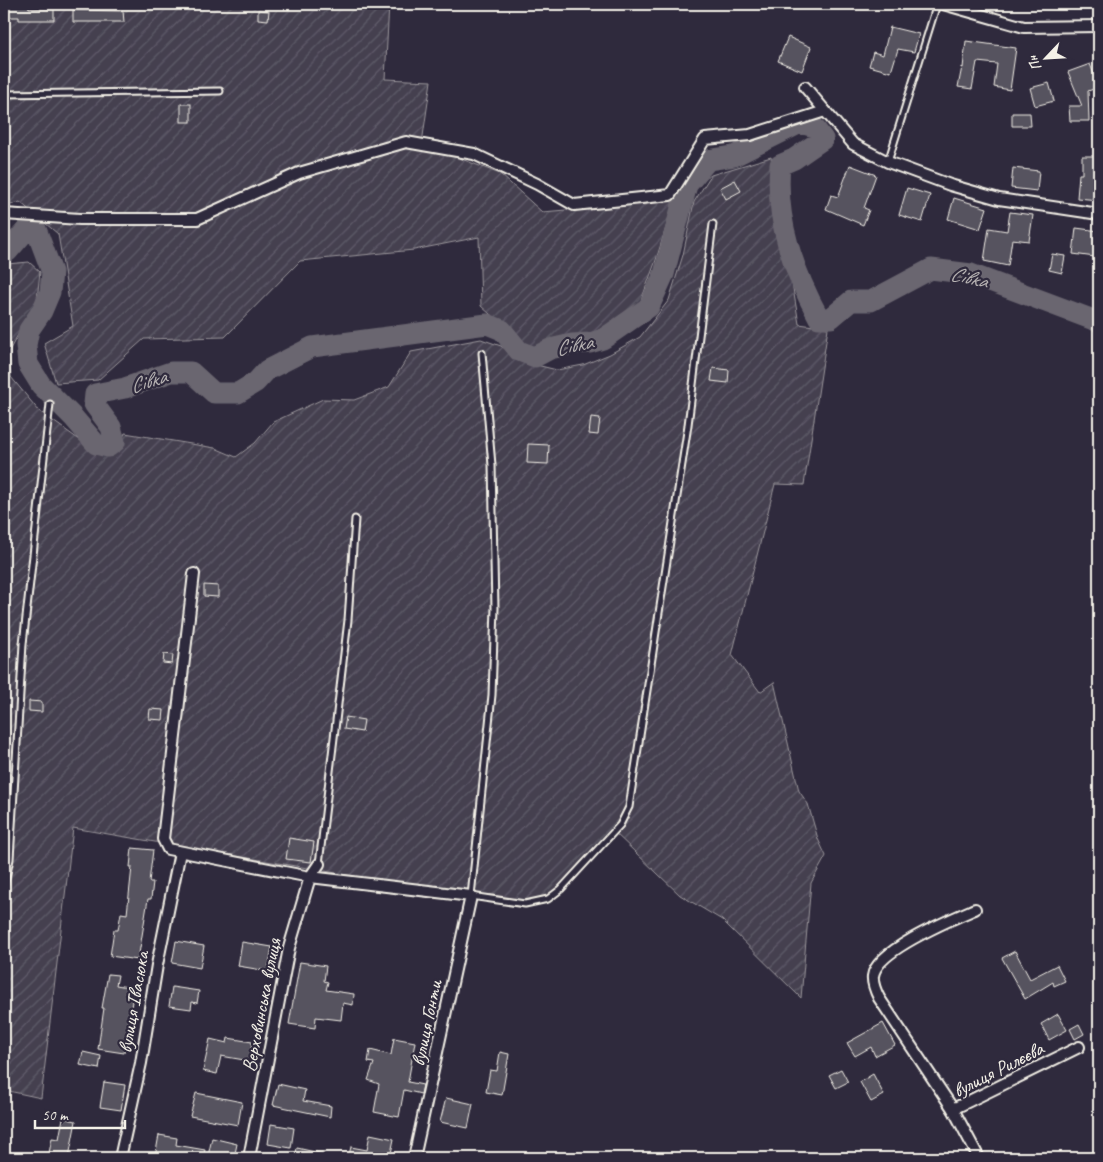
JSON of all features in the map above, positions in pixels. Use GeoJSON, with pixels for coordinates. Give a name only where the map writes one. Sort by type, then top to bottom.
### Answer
{"type":"FeatureCollection","features":[{"type":"Feature","properties":{"kind":"street"},"geometry":{"type":"LineString","coordinates":[[942,4],[1024,27],[1099,26]]}},
{"type":"Feature","properties":{"kind":"street"},"geometry":{"type":"LineString","coordinates":[[805,87],[853,144],[888,162],[950,185],[999,199],[1099,214]]}},
{"type":"Feature","properties":{"kind":"street"},"geometry":{"type":"LineString","coordinates":[[4,214],[80,219],[198,219],[299,173],[406,142],[474,154],[537,184],[574,205],[670,195],[705,139],[750,136],[825,111]]}},
{"type":"Feature","properties":{"kind":"street"},"geometry":{"type":"LineString","coordinates":[[194,574],[163,839],[168,849],[310,877],[471,896]]}},
{"type":"Feature","properties":{"kind":"street","name":"вулиця Івасюка"},"geometry":{"type":"LineString","coordinates":[[120,1158],[141,1063],[157,964],[180,852]]}},
{"type":"Feature","properties":{"kind":"street","name":"Верховинська вулиця"},"geometry":{"type":"LineString","coordinates":[[249,1158],[289,948],[310,877],[319,864]]}},
{"type":"Feature","properties":{"kind":"street","name":"вулиця Гонти"},"geometry":{"type":"LineString","coordinates":[[414,1158],[471,896]]}},
{"type":"Feature","properties":{"kind":"street"},"geometry":{"type":"LineString","coordinates":[[953,1109],[879,998],[874,989],[873,976],[880,962],[924,932],[975,909]]}},
{"type":"Feature","properties":{"kind":"street","name":"вулиця Рилєєва"},"geometry":{"type":"LineString","coordinates":[[979,1158],[953,1109],[1078,1048]]}},
{"type":"Feature","properties":{"kind":"lane"},"geometry":{"type":"LineString","coordinates":[[888,162],[937,4]]}},
{"type":"Feature","properties":{"kind":"lane"},"geometry":{"type":"LineString","coordinates":[[4,94],[220,91]]}},
{"type":"Feature","properties":{"kind":"lane"},"geometry":{"type":"LineString","coordinates":[[482,353],[492,465],[495,608],[492,695],[471,896],[525,904],[548,899],[561,889],[620,825],[629,807],[688,425],[713,224]]}},
{"type":"Feature","properties":{"kind":"lane"},"geometry":{"type":"LineString","coordinates":[[4,887],[10,859],[23,644],[50,404]]}},
{"type":"Feature","properties":{"kind":"lane"},"geometry":{"type":"LineString","coordinates":[[319,864],[348,620],[354,519]]}},
{"type":"Feature","properties":{"kind":"shaded area"},"geometry":{"type":"Polygon","coordinates":[[[4,4],[389,4],[385,79],[431,81],[421,150],[454,156],[500,174],[542,212],[674,201],[656,260],[639,306],[587,337],[528,348],[481,306],[479,237],[414,250],[300,261],[225,337],[144,339],[98,380],[56,383],[44,343],[73,326],[58,234],[20,202],[4,207],[4,4]]]}},
{"type":"Feature","properties":{"kind":"shaded area"},"geometry":{"type":"Polygon","coordinates":[[[771,157],[799,324],[828,328],[804,485],[775,484],[732,655],[760,692],[774,682],[799,791],[808,804],[818,839],[826,856],[811,883],[801,998],[722,920],[680,895],[613,831],[555,895],[537,903],[471,896],[73,828],[41,1098],[4,1090],[4,267],[7,264],[29,262],[40,272],[37,300],[9,351],[11,377],[39,411],[100,454],[116,453],[125,433],[215,448],[236,457],[255,443],[273,422],[323,399],[354,400],[389,387],[411,352],[481,339],[501,346],[524,362],[557,370],[583,365],[610,354],[640,337],[669,300],[683,255],[694,202],[711,175],[771,157]]]}},
{"type":"Feature","properties":{"kind":"building"},"geometry":{"type":"Polygon","coordinates":[[[28,5],[29,8],[54,9],[54,20],[19,20],[19,17],[4,17],[4,6],[28,5]]]}},
{"type":"Feature","properties":{"kind":"building"},"geometry":{"type":"Polygon","coordinates":[[[73,10],[123,11],[124,22],[73,22],[73,10]]]}},
{"type":"Feature","properties":{"kind":"building"},"geometry":{"type":"Polygon","coordinates":[[[258,10],[269,11],[268,20],[258,19],[258,10]]]}},
{"type":"Feature","properties":{"kind":"building"},"geometry":{"type":"Polygon","coordinates":[[[890,27],[919,34],[914,52],[898,49],[891,72],[869,66],[873,52],[883,55],[890,27]]]}},
{"type":"Feature","properties":{"kind":"building"},"geometry":{"type":"Polygon","coordinates":[[[788,37],[811,47],[802,71],[778,61],[788,37]]]}},
{"type":"Feature","properties":{"kind":"building"},"geometry":{"type":"Polygon","coordinates":[[[966,41],[1016,48],[1010,90],[994,87],[997,64],[977,62],[972,89],[958,87],[963,68],[966,41]]]}},
{"type":"Feature","properties":{"kind":"building"},"geometry":{"type":"Polygon","coordinates":[[[1090,64],[1099,87],[1088,91],[1089,121],[1070,121],[1069,106],[1082,106],[1068,72],[1090,64]]]}},
{"type":"Feature","properties":{"kind":"building"},"geometry":{"type":"Polygon","coordinates":[[[1049,83],[1054,101],[1035,106],[1030,88],[1049,83]]]}},
{"type":"Feature","properties":{"kind":"building"},"geometry":{"type":"Polygon","coordinates":[[[181,104],[191,104],[191,122],[181,122],[181,104]]]}},
{"type":"Feature","properties":{"kind":"building"},"geometry":{"type":"Polygon","coordinates":[[[1012,113],[1030,113],[1031,126],[1012,126],[1012,113]]]}},
{"type":"Feature","properties":{"kind":"building"},"geometry":{"type":"Polygon","coordinates":[[[1082,156],[1099,156],[1099,200],[1077,198],[1079,174],[1082,174],[1082,156]]]}},
{"type":"Feature","properties":{"kind":"building"},"geometry":{"type":"Polygon","coordinates":[[[850,165],[876,175],[864,208],[869,210],[863,225],[826,209],[831,195],[838,197],[850,165]]]}},
{"type":"Feature","properties":{"kind":"building"},"geometry":{"type":"Polygon","coordinates":[[[1013,168],[1039,171],[1037,191],[1011,188],[1013,168]]]}},
{"type":"Feature","properties":{"kind":"building"},"geometry":{"type":"Polygon","coordinates":[[[735,180],[741,191],[726,199],[720,188],[735,180]]]}},
{"type":"Feature","properties":{"kind":"building"},"geometry":{"type":"Polygon","coordinates":[[[907,188],[930,195],[922,222],[899,215],[907,188]]]}},
{"type":"Feature","properties":{"kind":"building"},"geometry":{"type":"Polygon","coordinates":[[[954,198],[987,208],[980,229],[948,219],[954,198]]]}},
{"type":"Feature","properties":{"kind":"building"},"geometry":{"type":"Polygon","coordinates":[[[1010,212],[1033,215],[1029,241],[1012,239],[1008,266],[984,261],[989,228],[1007,231],[1010,212]]]}},
{"type":"Feature","properties":{"kind":"building"},"geometry":{"type":"Polygon","coordinates":[[[1076,228],[1099,231],[1095,257],[1073,254],[1076,228]]]}},
{"type":"Feature","properties":{"kind":"building"},"geometry":{"type":"Polygon","coordinates":[[[1052,254],[1065,256],[1062,273],[1049,270],[1052,254]]]}},
{"type":"Feature","properties":{"kind":"building"},"geometry":{"type":"Polygon","coordinates":[[[713,368],[729,370],[728,383],[711,381],[713,368]]]}},
{"type":"Feature","properties":{"kind":"building"},"geometry":{"type":"Polygon","coordinates":[[[591,417],[600,418],[598,435],[589,434],[591,417]]]}},
{"type":"Feature","properties":{"kind":"building"},"geometry":{"type":"Polygon","coordinates":[[[528,444],[549,445],[548,464],[527,463],[528,444]]]}},
{"type":"Feature","properties":{"kind":"building"},"geometry":{"type":"Polygon","coordinates":[[[204,585],[218,586],[218,597],[204,596],[204,585]]]}},
{"type":"Feature","properties":{"kind":"building"},"geometry":{"type":"Polygon","coordinates":[[[164,654],[173,655],[172,664],[163,663],[164,654]]]}},
{"type":"Feature","properties":{"kind":"building"},"geometry":{"type":"Polygon","coordinates":[[[29,701],[42,702],[42,712],[29,711],[29,701]]]}},
{"type":"Feature","properties":{"kind":"building"},"geometry":{"type":"Polygon","coordinates":[[[150,709],[164,710],[163,720],[149,719],[150,709]]]}},
{"type":"Feature","properties":{"kind":"building"},"geometry":{"type":"Polygon","coordinates":[[[346,717],[364,720],[362,732],[344,729],[346,717]]]}},
{"type":"Feature","properties":{"kind":"building"},"geometry":{"type":"Polygon","coordinates":[[[289,838],[314,842],[311,862],[286,859],[289,838]]]}},
{"type":"Feature","properties":{"kind":"building"},"geometry":{"type":"Polygon","coordinates":[[[132,848],[153,850],[149,882],[153,882],[151,899],[148,899],[138,960],[110,956],[114,930],[118,930],[121,913],[127,914],[132,848]]]}},
{"type":"Feature","properties":{"kind":"building"},"geometry":{"type":"Polygon","coordinates":[[[176,941],[204,946],[200,968],[172,963],[176,941]]]}},
{"type":"Feature","properties":{"kind":"building"},"geometry":{"type":"Polygon","coordinates":[[[242,942],[272,947],[268,971],[238,966],[242,942]]]}},
{"type":"Feature","properties":{"kind":"building"},"geometry":{"type":"Polygon","coordinates":[[[1015,951],[1030,979],[1057,965],[1065,981],[1054,986],[1053,982],[1025,999],[1002,958],[1015,951]]]}},
{"type":"Feature","properties":{"kind":"building"},"geometry":{"type":"Polygon","coordinates":[[[300,962],[326,966],[324,981],[328,982],[326,990],[354,994],[353,1005],[343,1003],[341,1020],[316,1017],[315,1028],[289,1024],[300,962]]]}},
{"type":"Feature","properties":{"kind":"building"},"geometry":{"type":"Polygon","coordinates":[[[108,974],[118,975],[116,985],[134,988],[124,1053],[98,1049],[108,974]]]}},
{"type":"Feature","properties":{"kind":"building"},"geometry":{"type":"Polygon","coordinates":[[[172,987],[199,991],[197,1003],[192,1002],[191,1009],[169,1006],[172,987]]]}},
{"type":"Feature","properties":{"kind":"building"},"geometry":{"type":"Polygon","coordinates":[[[1058,1014],[1067,1030],[1049,1040],[1041,1024],[1058,1014]]]}},
{"type":"Feature","properties":{"kind":"building"},"geometry":{"type":"Polygon","coordinates":[[[883,1023],[895,1045],[875,1056],[871,1047],[855,1056],[847,1043],[883,1023]]]}},
{"type":"Feature","properties":{"kind":"building"},"geometry":{"type":"Polygon","coordinates":[[[1079,1024],[1084,1034],[1075,1039],[1070,1029],[1079,1024]]]}},
{"type":"Feature","properties":{"kind":"building"},"geometry":{"type":"Polygon","coordinates":[[[228,1038],[252,1042],[250,1061],[221,1056],[217,1074],[203,1071],[210,1039],[227,1043],[228,1038]]]}},
{"type":"Feature","properties":{"kind":"building"},"geometry":{"type":"Polygon","coordinates":[[[394,1038],[415,1042],[408,1082],[423,1085],[421,1094],[404,1090],[399,1117],[374,1112],[379,1084],[368,1080],[374,1063],[368,1062],[370,1050],[391,1055],[394,1038]]]}},
{"type":"Feature","properties":{"kind":"building"},"geometry":{"type":"Polygon","coordinates":[[[83,1052],[101,1056],[99,1069],[80,1065],[83,1052]]]}},
{"type":"Feature","properties":{"kind":"building"},"geometry":{"type":"Polygon","coordinates":[[[500,1052],[509,1054],[502,1095],[486,1092],[490,1070],[497,1071],[500,1052]]]}},
{"type":"Feature","properties":{"kind":"building"},"geometry":{"type":"Polygon","coordinates":[[[841,1069],[848,1082],[836,1088],[829,1075],[841,1069]]]}},
{"type":"Feature","properties":{"kind":"building"},"geometry":{"type":"Polygon","coordinates":[[[873,1074],[884,1095],[871,1102],[860,1082],[873,1074]]]}},
{"type":"Feature","properties":{"kind":"building"},"geometry":{"type":"Polygon","coordinates":[[[104,1082],[125,1085],[121,1110],[100,1107],[104,1082]]]}},
{"type":"Feature","properties":{"kind":"building"},"geometry":{"type":"Polygon","coordinates":[[[278,1084],[305,1090],[303,1101],[331,1106],[330,1117],[273,1105],[278,1084]]]}},
{"type":"Feature","properties":{"kind":"building"},"geometry":{"type":"Polygon","coordinates":[[[196,1093],[242,1102],[238,1125],[190,1116],[196,1093]]]}},
{"type":"Feature","properties":{"kind":"building"},"geometry":{"type":"Polygon","coordinates":[[[446,1098],[473,1104],[468,1128],[440,1122],[446,1098]]]}},
{"type":"Feature","properties":{"kind":"building"},"geometry":{"type":"Polygon","coordinates":[[[63,1118],[76,1121],[69,1157],[49,1153],[52,1138],[59,1139],[63,1118]]]}},
{"type":"Feature","properties":{"kind":"building"},"geometry":{"type":"Polygon","coordinates":[[[271,1124],[294,1128],[291,1148],[268,1144],[271,1124]]]}},
{"type":"Feature","properties":{"kind":"building"},"geometry":{"type":"Polygon","coordinates":[[[370,1134],[394,1139],[390,1158],[348,1158],[351,1147],[367,1150],[370,1134]]]}},
{"type":"Feature","properties":{"kind":"building"},"geometry":{"type":"Polygon","coordinates":[[[159,1135],[177,1138],[176,1145],[205,1150],[203,1158],[155,1157],[159,1135]]]}},
{"type":"Feature","properties":{"kind":"building"},"geometry":{"type":"Polygon","coordinates":[[[212,1138],[237,1144],[234,1158],[208,1156],[212,1138]]]}},
{"type":"Feature","properties":{"kind":"building"},"geometry":{"type":"Polygon","coordinates":[[[297,1148],[324,1154],[324,1158],[295,1158],[297,1148]]]}},
{"type":"Feature","properties":{"kind":"waterway","name":"Сівка"},"geometry":{"type":"LineString","coordinates":[[4,253],[8,251],[28,228],[36,229],[52,272],[50,292],[42,311],[29,330],[26,345],[28,364],[41,385],[73,417],[96,444],[108,447],[115,442],[111,427],[94,404],[95,394],[125,388],[171,372],[191,372],[214,393],[238,393],[256,382],[267,370],[312,347],[487,324],[502,330],[519,351],[535,357],[550,349],[572,344],[590,343],[603,339],[649,307],[664,274],[687,185],[708,160],[734,156],[800,123],[814,127],[823,139],[794,159],[780,165],[780,205],[783,225],[794,263],[819,318],[831,318],[851,301],[871,301],[931,269],[971,274],[1099,322]]}}]}
